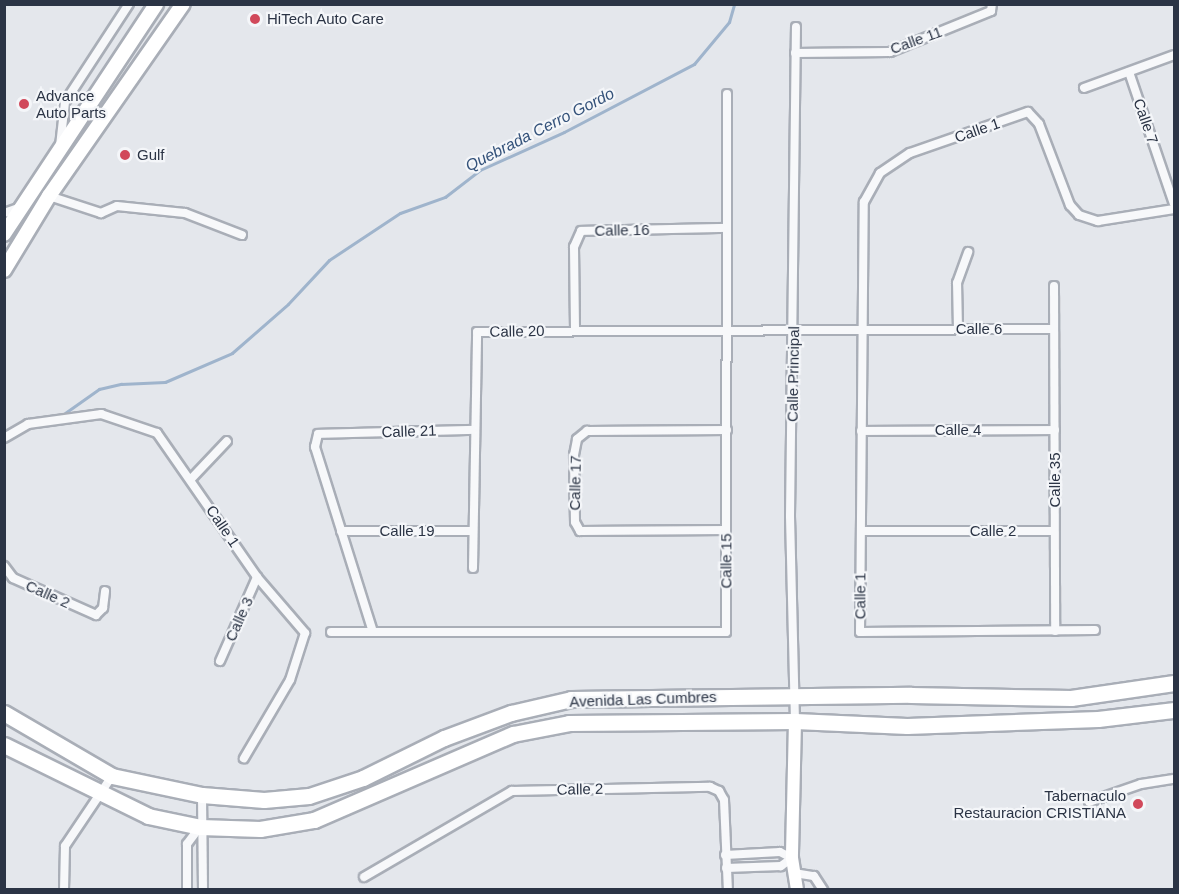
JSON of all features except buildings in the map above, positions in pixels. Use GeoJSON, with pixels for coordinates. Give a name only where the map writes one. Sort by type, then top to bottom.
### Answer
{"type":"FeatureCollection","features":[{"type":"Feature","properties":{"kind":"highway","name":"Avenida Las Cumbres"},"geometry":{"type":"LineString","coordinates":[[4,713],[112,776],[202,795],[264,800],[309,796],[363,778],[453,734],[511,713],[571,699],[795,695],[1071,698],[1174,683]]}},
{"type":"Feature","properties":{"kind":"highway","name":"Avenida Las Cumbres"},"geometry":{"type":"LineString","coordinates":[[4,745],[100,795],[148,816],[200,827],[261,829],[314,820],[513,734],[569,723],[795,721],[907,726],[1098,719],[1174,710]]}},
{"type":"Feature","properties":{"kind":"main road"},"geometry":{"type":"LineString","coordinates":[[4,234],[156,4]]}},
{"type":"Feature","properties":{"kind":"main road"},"geometry":{"type":"LineString","coordinates":[[4,270],[49,196],[183,4]]}},
{"type":"Feature","properties":{"kind":"street"},"geometry":{"type":"LineString","coordinates":[[60,148],[65,102],[129,4]]}},
{"type":"Feature","properties":{"kind":"street","name":"Calle 11"},"geometry":{"type":"LineString","coordinates":[[795,53],[890,52],[991,11],[992,4]]}},
{"type":"Feature","properties":{"kind":"street","name":"Calle Principal"},"geometry":{"type":"LineString","coordinates":[[795,721],[790,516],[796,27]]}},
{"type":"Feature","properties":{"kind":"street"},"geometry":{"type":"LineString","coordinates":[[1084,88],[1174,55]]}},
{"type":"Feature","properties":{"kind":"street","name":"Calle 7"},"geometry":{"type":"LineString","coordinates":[[1129,72],[1174,207]]}},
{"type":"Feature","properties":{"kind":"street","name":"Calle 15"},"geometry":{"type":"LineString","coordinates":[[331,632],[726,632],[728,93]]}},
{"type":"Feature","properties":{"kind":"street","name":"Calle 1"},"geometry":{"type":"LineString","coordinates":[[1055,631],[860,632],[861,329],[864,202],[879,173],[910,153],[1028,112],[1039,124],[1070,205],[1079,215],[1098,221],[1174,207]]}},
{"type":"Feature","properties":{"kind":"street"},"geometry":{"type":"LineString","coordinates":[[49,196],[101,213],[117,206],[185,213],[242,235]]}},
{"type":"Feature","properties":{"kind":"street"},"geometry":{"type":"LineString","coordinates":[[4,213],[22,207]]}},
{"type":"Feature","properties":{"kind":"street","name":"Calle 16"},"geometry":{"type":"LineString","coordinates":[[574,329],[574,247],[581,231],[727,228]]}},
{"type":"Feature","properties":{"kind":"street"},"geometry":{"type":"LineString","coordinates":[[958,329],[957,284],[968,252]]}},
{"type":"Feature","properties":{"kind":"street"},"geometry":{"type":"LineString","coordinates":[[1054,286],[1054,329]]}},
{"type":"Feature","properties":{"kind":"street","name":"Calle 20"},"geometry":{"type":"LineString","coordinates":[[473,568],[473,430],[477,332],[574,329],[793,330]]}},
{"type":"Feature","properties":{"kind":"street"},"geometry":{"type":"LineString","coordinates":[[793,330],[861,329]]}},
{"type":"Feature","properties":{"kind":"street","name":"Calle 6"},"geometry":{"type":"LineString","coordinates":[[861,329],[1054,329]]}},
{"type":"Feature","properties":{"kind":"street","name":"Calle 35"},"geometry":{"type":"LineString","coordinates":[[1054,329],[1055,631]]}},
{"type":"Feature","properties":{"kind":"street","name":"Calle 1"},"geometry":{"type":"LineString","coordinates":[[4,438],[28,423],[101,414],[157,433],[257,577],[304,633],[290,680],[244,758]]}},
{"type":"Feature","properties":{"kind":"street","name":"Calle 21"},"geometry":{"type":"LineString","coordinates":[[341,531],[315,447],[318,434],[473,430]]}},
{"type":"Feature","properties":{"kind":"street","name":"Calle 17"},"geometry":{"type":"LineString","coordinates":[[726,530],[580,531],[574,522],[574,455],[577,439],[587,431],[727,430]]}},
{"type":"Feature","properties":{"kind":"street","name":"Calle 4"},"geometry":{"type":"LineString","coordinates":[[861,431],[1055,430]]}},
{"type":"Feature","properties":{"kind":"street"},"geometry":{"type":"LineString","coordinates":[[191,479],[227,441]]}},
{"type":"Feature","properties":{"kind":"street"},"geometry":{"type":"LineString","coordinates":[[341,531],[373,632]]}},
{"type":"Feature","properties":{"kind":"street","name":"Calle 19"},"geometry":{"type":"LineString","coordinates":[[341,531],[473,531]]}},
{"type":"Feature","properties":{"kind":"street","name":"Calle 2"},"geometry":{"type":"LineString","coordinates":[[861,531],[1054,531]]}},
{"type":"Feature","properties":{"kind":"street","name":"Calle 2"},"geometry":{"type":"LineString","coordinates":[[4,566],[13,578],[96,615],[103,608],[105,591]]}},
{"type":"Feature","properties":{"kind":"street","name":"Calle 3"},"geometry":{"type":"LineString","coordinates":[[219,661],[257,577]]}},
{"type":"Feature","properties":{"kind":"street"},"geometry":{"type":"LineString","coordinates":[[1055,631],[1095,630]]}},
{"type":"Feature","properties":{"kind":"street"},"geometry":{"type":"LineString","coordinates":[[795,721],[792,858],[797,890]]}},
{"type":"Feature","properties":{"kind":"street"},"geometry":{"type":"LineString","coordinates":[[64,890],[65,846],[112,776]]}},
{"type":"Feature","properties":{"kind":"street"},"geometry":{"type":"LineString","coordinates":[[1089,802],[1141,784],[1174,779]]}},
{"type":"Feature","properties":{"kind":"street","name":"Calle 2"},"geometry":{"type":"LineString","coordinates":[[364,877],[503,795],[524,789],[710,787],[719,791],[724,800],[728,890]]}},
{"type":"Feature","properties":{"kind":"street"},"geometry":{"type":"LineString","coordinates":[[202,795],[200,827],[205,844],[203,890]]}},
{"type":"Feature","properties":{"kind":"street"},"geometry":{"type":"LineString","coordinates":[[187,890],[187,844],[200,827]]}},
{"type":"Feature","properties":{"kind":"street"},"geometry":{"type":"LineString","coordinates":[[725,855],[780,852],[792,858]]}},
{"type":"Feature","properties":{"kind":"street"},"geometry":{"type":"LineString","coordinates":[[726,868],[781,866],[792,858]]}},
{"type":"Feature","properties":{"kind":"street"},"geometry":{"type":"LineString","coordinates":[[794,873],[814,876],[823,890]]}},
{"type":"Feature","properties":{"kind":"waterway","name":"Quebrada Cerro Gordo"},"geometry":{"type":"LineString","coordinates":[[65,413],[99,389],[121,384],[165,382],[232,353],[288,304],[329,260],[400,213],[445,197],[480,170],[564,132],[694,64],[729,22],[734,4]]}},
{"type":"Feature","properties":{"kind":"place","name":"HiTech Auto Care"},"geometry":{"type":"Point","coordinates":[255,19]}},
{"type":"Feature","properties":{"kind":"place","name":"Advance Auto Parts"},"geometry":{"type":"Point","coordinates":[24,104]}},
{"type":"Feature","properties":{"kind":"place","name":"Gulf"},"geometry":{"type":"Point","coordinates":[125,155]}},
{"type":"Feature","properties":{"kind":"place","name":"Tabernaculo Restauracion CRISTIANA"},"geometry":{"type":"Point","coordinates":[1138,804]}}]}
